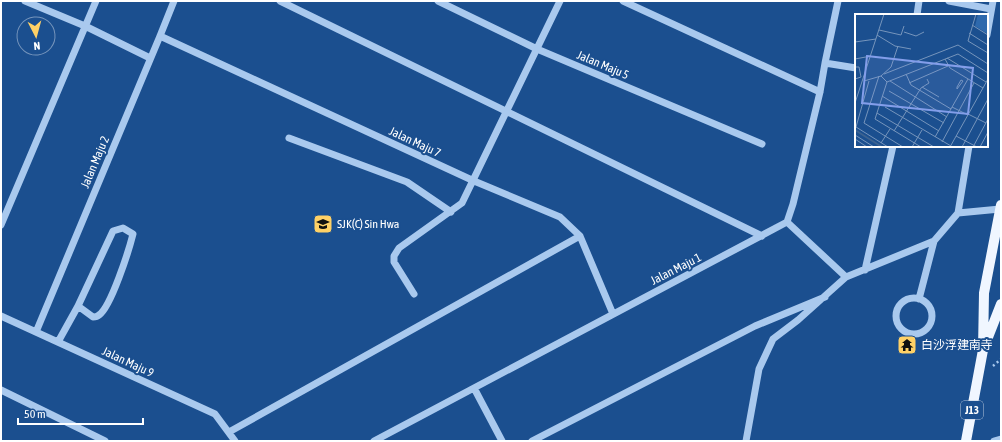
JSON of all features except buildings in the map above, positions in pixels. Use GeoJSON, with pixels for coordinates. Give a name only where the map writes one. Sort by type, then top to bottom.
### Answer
{"type":"FeatureCollection","features":[{"type":"Feature","properties":{"kind":"main road","name":"J13"},"geometry":{"type":"LineString","coordinates":[[966,441],[983,350],[984,293],[1001,207]]}},
{"type":"Feature","properties":{"kind":"main road","name":"J13"},"geometry":{"type":"LineString","coordinates":[[983,350],[1001,304]]}},
{"type":"Feature","properties":{"kind":"street"},"geometry":{"type":"LineString","coordinates":[[25,1],[85,26],[150,58]]}},
{"type":"Feature","properties":{"kind":"street"},"geometry":{"type":"LineString","coordinates":[[1,225],[96,1]]}},
{"type":"Feature","properties":{"kind":"street","name":"Jalan Maju 2"},"geometry":{"type":"LineString","coordinates":[[36,332],[174,1]]}},
{"type":"Feature","properties":{"kind":"street"},"geometry":{"type":"LineString","coordinates":[[280,1],[762,236]]}},
{"type":"Feature","properties":{"kind":"street","name":"Jalan Maju 5"},"geometry":{"type":"LineString","coordinates":[[438,1],[537,49],[762,144]]}},
{"type":"Feature","properties":{"kind":"street"},"geometry":{"type":"LineString","coordinates":[[414,294],[394,262],[394,256],[399,248],[462,204],[560,1]]}},
{"type":"Feature","properties":{"kind":"street"},"geometry":{"type":"LineString","coordinates":[[623,1],[820,92]]}},
{"type":"Feature","properties":{"kind":"street"},"geometry":{"type":"LineString","coordinates":[[838,1],[820,92],[793,204],[787,222],[846,277]]}},
{"type":"Feature","properties":{"kind":"street"},"geometry":{"type":"LineString","coordinates":[[917,14],[919,1]]}},
{"type":"Feature","properties":{"kind":"street"},"geometry":{"type":"LineString","coordinates":[[949,1],[991,9]]}},
{"type":"Feature","properties":{"kind":"street"},"geometry":{"type":"LineString","coordinates":[[988,28],[993,1]]}},
{"type":"Feature","properties":{"kind":"street","name":"Jalan Maju 7"},"geometry":{"type":"LineString","coordinates":[[160,36],[474,181],[560,217],[580,236],[612,314]]}},
{"type":"Feature","properties":{"kind":"street"},"geometry":{"type":"LineString","coordinates":[[825,63],[855,68]]}},
{"type":"Feature","properties":{"kind":"street"},"geometry":{"type":"LineString","coordinates":[[289,138],[407,182],[451,212]]}},
{"type":"Feature","properties":{"kind":"street"},"geometry":{"type":"LineString","coordinates":[[865,270],[893,147]]}},
{"type":"Feature","properties":{"kind":"street"},"geometry":{"type":"LineString","coordinates":[[919,299],[934,241],[958,213],[969,147]]}},
{"type":"Feature","properties":{"kind":"street"},"geometry":{"type":"LineString","coordinates":[[958,213],[1001,207]]}},
{"type":"Feature","properties":{"kind":"street","name":"Jalan Maju 1"},"geometry":{"type":"LineString","coordinates":[[374,441],[787,222]]}},
{"type":"Feature","properties":{"kind":"street"},"geometry":{"type":"LineString","coordinates":[[58,342],[78,306],[112,231],[123,228],[133,234],[126,258],[109,302],[99,315],[93,317],[78,306]]}},
{"type":"Feature","properties":{"kind":"street"},"geometry":{"type":"LineString","coordinates":[[229,432],[580,236]]}},
{"type":"Feature","properties":{"kind":"street"},"geometry":{"type":"LineString","coordinates":[[746,441],[760,369],[773,339],[798,320],[846,277],[934,241]]}},
{"type":"Feature","properties":{"kind":"street"},"geometry":{"type":"LineString","coordinates":[[532,441],[755,326],[825,297]]}},
{"type":"Feature","properties":{"kind":"street"},"geometry":{"type":"LineString","coordinates":[[908,299],[919,299],[929,306],[931,311],[930,323],[927,328],[917,334],[906,332],[898,324],[896,312],[908,299]]}},
{"type":"Feature","properties":{"kind":"street","name":"Jalan Maju 9"},"geometry":{"type":"LineString","coordinates":[[1,316],[215,414],[235,441]]}},
{"type":"Feature","properties":{"kind":"street"},"geometry":{"type":"LineString","coordinates":[[474,388],[502,441]]}},
{"type":"Feature","properties":{"kind":"street"},"geometry":{"type":"LineString","coordinates":[[1,390],[105,441]]}},
{"type":"Feature","properties":{"kind":"street"},"geometry":{"type":"LineString","coordinates":[[994,441],[1001,439]]}},
{"type":"Feature","properties":{"kind":"place","name":"SJK(C) Sin Hwa"},"geometry":{"type":"Point","coordinates":[323,224]}},
{"type":"Feature","properties":{"kind":"place","name":"白沙浮建南寺"},"geometry":{"type":"Point","coordinates":[907,345]}}]}
